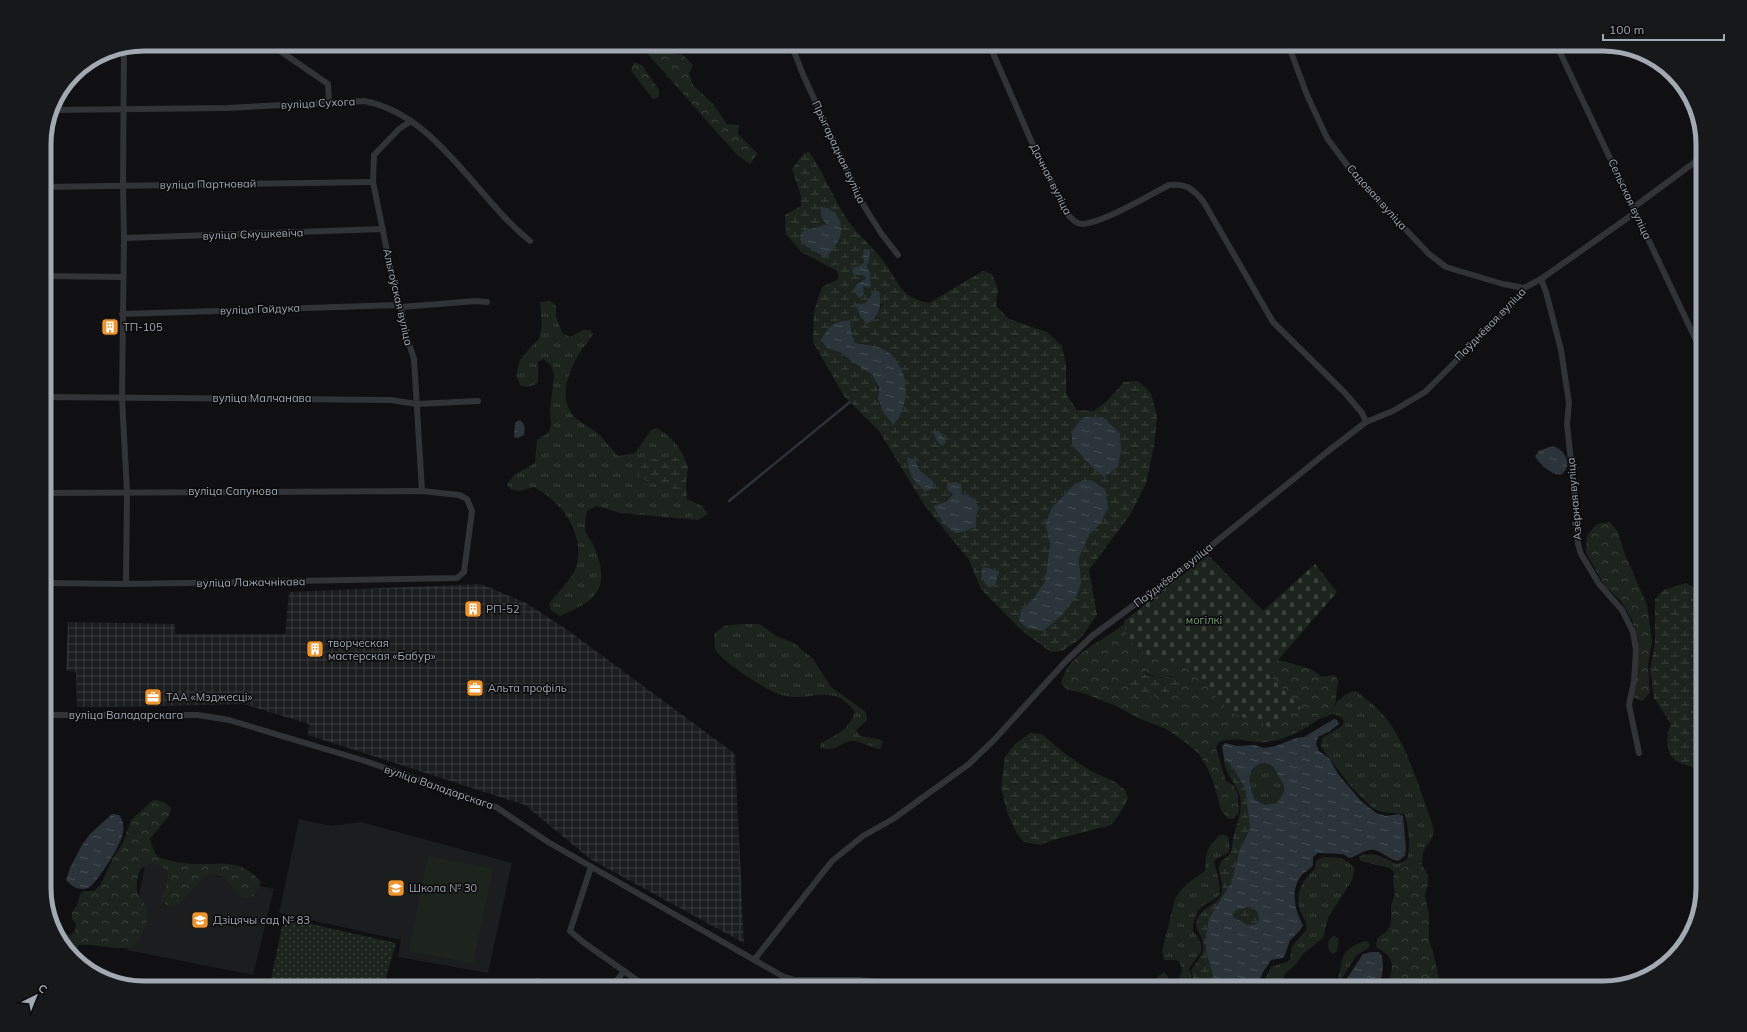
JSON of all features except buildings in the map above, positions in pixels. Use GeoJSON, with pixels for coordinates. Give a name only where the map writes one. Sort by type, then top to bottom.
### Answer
{"type":"FeatureCollection","features":[{"type":"Feature","properties":{"kind":"street"},"geometry":{"type":"LineString","coordinates":[[280,51],[328,84],[329,102]]}},
{"type":"Feature","properties":{"kind":"street","name":"Прыгарадная вуліца"},"geometry":{"type":"LineString","coordinates":[[794,51],[804,77],[864,206],[898,255]]}},
{"type":"Feature","properties":{"kind":"street","name":"Дачная вуліца"},"geometry":{"type":"LineString","coordinates":[[992,51],[1033,145],[1070,216],[1075,222],[1081,224],[1104,218],[1170,185],[1180,184],[1188,187],[1204,201],[1274,322],[1345,393],[1362,413],[1366,422]]}},
{"type":"Feature","properties":{"kind":"street","name":"Садовая вуліца"},"geometry":{"type":"LineString","coordinates":[[1291,51],[1307,95],[1327,138],[1356,177],[1429,254],[1446,267],[1503,284],[1524,288]]}},
{"type":"Feature","properties":{"kind":"street","name":"Сельская вуліца"},"geometry":{"type":"LineString","coordinates":[[1559,51],[1696,340]]}},
{"type":"Feature","properties":{"kind":"street"},"geometry":{"type":"LineString","coordinates":[[124,54],[122,398],[127,492],[126,584]]}},
{"type":"Feature","properties":{"kind":"street","name":"вуліца Сухога"},"geometry":{"type":"LineString","coordinates":[[57,110],[226,108],[364,100],[379,103],[396,111],[424,130],[444,150],[476,187],[520,233],[530,241]]}},
{"type":"Feature","properties":{"kind":"street","name":"Альгоўская вуліца"},"geometry":{"type":"LineString","coordinates":[[411,121],[399,129],[374,155],[373,182],[406,334],[414,359],[422,491]]}},
{"type":"Feature","properties":{"kind":"street","name":"Паўднёвая вуліца"},"geometry":{"type":"LineString","coordinates":[[754,960],[832,861],[862,836],[893,819],[969,764],[994,740],[1065,662],[1092,636],[1176,574],[1366,422],[1393,411],[1425,392],[1510,307],[1524,288],[1541,279],[1696,161]]}},
{"type":"Feature","properties":{"kind":"street","name":"вуліца Партновай"},"geometry":{"type":"LineString","coordinates":[[51,187],[373,182]]}},
{"type":"Feature","properties":{"kind":"street","name":"вуліца Смушкевіча"},"geometry":{"type":"LineString","coordinates":[[124,238],[383,229]]}},
{"type":"Feature","properties":{"kind":"street"},"geometry":{"type":"LineString","coordinates":[[51,276],[123,277]]}},
{"type":"Feature","properties":{"kind":"street","name":"Азёрная вуліца"},"geometry":{"type":"LineString","coordinates":[[1541,279],[1546,292],[1561,350],[1569,403],[1567,424],[1576,508],[1578,544],[1581,554],[1599,584],[1622,610],[1633,632],[1636,650],[1634,681],[1629,705],[1639,753]]}},
{"type":"Feature","properties":{"kind":"street","name":"вуліца Гайдука"},"geometry":{"type":"LineString","coordinates":[[122,314],[487,302]]}},
{"type":"Feature","properties":{"kind":"street","name":"вуліца Малчанава"},"geometry":{"type":"LineString","coordinates":[[51,397],[391,400],[417,404],[478,401]]}},
{"type":"Feature","properties":{"kind":"street","name":"вуліца Сапунова"},"geometry":{"type":"LineString","coordinates":[[51,493],[422,491],[459,495],[467,499],[471,504],[472,511],[464,572],[457,578]]}},
{"type":"Feature","properties":{"kind":"street","name":"вуліца Лажачнікава"},"geometry":{"type":"LineString","coordinates":[[51,583],[126,584],[457,578]]}},
{"type":"Feature","properties":{"kind":"street","name":"вуліца Валадарскага"},"geometry":{"type":"LineString","coordinates":[[51,715],[198,715],[229,720],[256,727],[366,762],[496,807],[548,842],[754,960],[784,976],[795,980]]}},
{"type":"Feature","properties":{"kind":"street"},"geometry":{"type":"LineString","coordinates":[[592,867],[570,931],[638,981]]}},
{"type":"Feature","properties":{"kind":"street"},"geometry":{"type":"LineString","coordinates":[[616,981],[624,971]]}},
{"type":"Feature","properties":{"kind":"street"},"geometry":{"type":"LineString","coordinates":[[795,980],[864,981]]}},
{"type":"Feature","properties":{"kind":"shaded area"},"geometry":{"type":"Polygon","coordinates":[[[481,584],[526,603],[569,631],[735,754],[744,943],[590,859],[525,805],[308,735],[309,724],[243,704],[77,707],[76,672],[66,670],[68,622],[175,624],[175,634],[285,634],[289,592],[481,584]]]}},
{"type":"Feature","properties":{"kind":"shaded area","name":"Школа № 30"},"geometry":{"type":"Polygon","coordinates":[[[299,819],[331,826],[361,822],[512,863],[488,973],[398,957],[401,940],[279,913],[299,819]]]}},
{"type":"Feature","properties":{"kind":"shaded area","name":"Дзіцячы сад № 83"},"geometry":{"type":"Polygon","coordinates":[[[146,861],[274,889],[253,975],[127,950],[146,861]]]}},
{"type":"Feature","properties":{"kind":"green space"},"geometry":{"type":"Polygon","coordinates":[[[645,51],[674,51],[676,54],[682,54],[693,65],[689,73],[693,85],[713,104],[727,124],[739,125],[738,134],[757,153],[750,164],[737,155],[645,51]]]}},
{"type":"Feature","properties":{"kind":"green space"},"geometry":{"type":"Polygon","coordinates":[[[634,62],[642,65],[659,90],[659,97],[653,99],[631,71],[634,62]]]}},
{"type":"Feature","properties":{"kind":"green space"},"geometry":{"type":"Polygon","coordinates":[[[809,152],[849,222],[884,262],[906,293],[912,297],[929,303],[983,271],[992,274],[998,289],[996,306],[1009,319],[1047,332],[1062,346],[1066,364],[1066,394],[1077,410],[1094,411],[1107,401],[1124,382],[1138,381],[1151,393],[1157,416],[1154,446],[1146,484],[1130,515],[1089,570],[1097,615],[1080,639],[1062,651],[1051,652],[1021,630],[981,589],[969,560],[925,506],[879,431],[844,396],[813,342],[814,311],[822,287],[839,279],[837,271],[801,252],[786,234],[785,215],[801,206],[801,196],[792,169],[804,153],[809,152]],[[834,212],[822,218],[826,224],[819,228],[807,229],[841,232],[839,218],[834,212]],[[870,256],[863,257],[864,262],[861,265],[856,266],[866,278],[859,282],[862,289],[863,286],[869,288],[871,286],[870,272],[867,267],[870,256]],[[857,304],[875,320],[882,304],[857,304]],[[850,320],[827,348],[857,362],[875,379],[878,386],[880,406],[893,425],[885,349],[855,343],[852,335],[850,320]],[[1072,445],[1081,454],[1121,450],[1072,445]],[[961,484],[947,501],[933,506],[945,524],[966,495],[962,494],[961,484]],[[1064,494],[1052,507],[1045,524],[1050,544],[1045,581],[1034,598],[1021,610],[1081,583],[1079,558],[1089,535],[1101,523],[1064,494]]]}},
{"type":"Feature","properties":{"kind":"green space"},"geometry":{"type":"Polygon","coordinates":[[[550,301],[556,306],[556,316],[562,333],[570,337],[583,330],[590,330],[593,334],[579,354],[568,379],[566,396],[567,404],[571,412],[577,419],[600,435],[618,456],[635,453],[651,430],[656,428],[668,435],[682,453],[669,460],[656,459],[646,456],[647,481],[671,487],[687,499],[702,506],[708,514],[698,520],[620,513],[597,506],[587,511],[585,530],[594,546],[599,560],[601,582],[598,591],[592,598],[584,604],[560,616],[551,610],[549,604],[570,579],[576,567],[578,549],[573,527],[557,504],[542,492],[534,487],[520,491],[512,490],[507,485],[514,475],[535,463],[537,440],[549,432],[551,425],[550,410],[554,376],[551,365],[543,359],[538,362],[538,383],[532,386],[521,386],[516,376],[520,360],[539,339],[542,325],[540,302],[550,301]]]}},
{"type":"Feature","properties":{"kind":"green space"},"geometry":{"type":"Polygon","coordinates":[[[682,453],[688,467],[686,487],[687,499],[671,487],[647,481],[637,474],[637,464],[646,456],[656,459],[669,460],[682,453]]]}},
{"type":"Feature","properties":{"kind":"green space"},"geometry":{"type":"Polygon","coordinates":[[[1610,522],[1618,532],[1624,552],[1647,605],[1652,641],[1648,665],[1650,693],[1642,701],[1634,698],[1638,640],[1632,620],[1621,601],[1605,586],[1586,553],[1587,535],[1597,524],[1610,522]]]}},
{"type":"Feature","properties":{"kind":"green space","name":"могілкі"},"geometry":{"type":"Polygon","coordinates":[[[1208,555],[1263,611],[1315,564],[1337,592],[1267,673],[1301,708],[1273,728],[1229,712],[1191,666],[1145,654],[1127,639],[1124,621],[1208,555]]]}},
{"type":"Feature","properties":{"kind":"green space"},"geometry":{"type":"Polygon","coordinates":[[[1180,575],[1186,579],[1259,654],[1311,669],[1322,677],[1333,675],[1338,681],[1335,707],[1309,726],[1279,740],[1268,742],[1233,740],[1219,742],[1216,748],[1226,781],[1234,786],[1238,794],[1239,812],[1234,819],[1228,819],[1221,810],[1213,781],[1206,765],[1198,753],[1185,742],[1166,729],[1138,718],[1116,706],[1083,693],[1068,690],[1061,684],[1064,674],[1076,658],[1126,623],[1172,579],[1180,575]],[[1146,673],[1132,676],[1130,683],[1130,694],[1152,699],[1158,695],[1167,696],[1177,677],[1171,676],[1157,678],[1146,673]]]}},
{"type":"Feature","properties":{"kind":"green space"},"geometry":{"type":"Polygon","coordinates":[[[1686,583],[1696,589],[1696,768],[1675,760],[1669,752],[1667,738],[1671,724],[1654,698],[1650,669],[1655,643],[1655,599],[1664,590],[1686,583]]]}},
{"type":"Feature","properties":{"kind":"green space"},"geometry":{"type":"Polygon","coordinates":[[[760,624],[776,636],[794,643],[813,659],[831,687],[866,712],[867,720],[856,730],[860,736],[879,739],[883,742],[880,749],[853,741],[846,742],[830,749],[820,748],[821,743],[846,728],[855,712],[841,698],[834,696],[818,695],[792,697],[778,694],[760,685],[725,660],[715,649],[714,634],[724,626],[760,624]]]}},
{"type":"Feature","properties":{"kind":"green space"},"geometry":{"type":"Polygon","coordinates":[[[1139,673],[1157,678],[1176,677],[1179,679],[1181,687],[1175,693],[1167,696],[1158,695],[1147,701],[1139,701],[1130,694],[1130,683],[1132,676],[1139,673]]]}},
{"type":"Feature","properties":{"kind":"green space"},"geometry":{"type":"Polygon","coordinates":[[[1356,691],[1378,709],[1392,726],[1399,738],[1417,780],[1434,831],[1431,840],[1423,853],[1422,865],[1415,862],[1394,872],[1390,868],[1361,861],[1359,857],[1374,854],[1397,864],[1407,860],[1409,837],[1404,814],[1382,812],[1374,809],[1348,783],[1321,747],[1322,738],[1342,726],[1344,721],[1340,716],[1333,714],[1320,719],[1335,707],[1337,701],[1350,692],[1356,691]]]}},
{"type":"Feature","properties":{"kind":"green space"},"geometry":{"type":"Polygon","coordinates":[[[1030,733],[1042,734],[1064,753],[1091,771],[1115,782],[1125,790],[1128,798],[1121,812],[1111,825],[1053,840],[1040,845],[1024,842],[1017,834],[1007,812],[1001,787],[1005,757],[1015,744],[1030,733]]]}},
{"type":"Feature","properties":{"kind":"green space"},"geometry":{"type":"Polygon","coordinates":[[[1224,758],[1233,768],[1245,788],[1250,829],[1240,849],[1231,883],[1209,918],[1206,934],[1206,952],[1214,981],[1193,981],[1191,970],[1203,950],[1203,942],[1196,923],[1199,915],[1215,903],[1221,896],[1222,882],[1219,867],[1231,851],[1240,812],[1240,797],[1226,770],[1224,758]]]}},
{"type":"Feature","properties":{"kind":"green space"},"geometry":{"type":"Polygon","coordinates":[[[1262,763],[1274,767],[1284,786],[1283,794],[1278,803],[1265,805],[1254,799],[1250,784],[1251,774],[1256,766],[1262,763]]]}},
{"type":"Feature","properties":{"kind":"green space"},"geometry":{"type":"Polygon","coordinates":[[[156,800],[164,802],[171,808],[169,816],[150,839],[156,854],[160,858],[196,864],[231,864],[246,869],[261,882],[253,896],[244,898],[224,878],[213,875],[204,876],[179,904],[171,907],[161,901],[168,878],[167,870],[157,864],[146,865],[138,874],[137,883],[138,894],[147,910],[147,920],[138,942],[128,948],[79,945],[76,951],[63,934],[71,935],[75,931],[76,924],[72,919],[72,912],[77,906],[81,893],[83,891],[94,891],[101,884],[113,858],[123,843],[131,820],[152,801],[156,800]]]}},
{"type":"Feature","properties":{"kind":"green space"},"geometry":{"type":"Polygon","coordinates":[[[1221,835],[1228,837],[1230,849],[1228,853],[1217,858],[1214,862],[1219,881],[1220,894],[1215,899],[1201,907],[1194,920],[1193,931],[1198,937],[1201,950],[1189,968],[1192,980],[1175,981],[1182,973],[1180,963],[1177,960],[1164,960],[1162,952],[1175,899],[1184,887],[1205,871],[1208,851],[1216,839],[1221,835]]]}},
{"type":"Feature","properties":{"kind":"green space"},"geometry":{"type":"Polygon","coordinates":[[[428,856],[493,869],[473,964],[409,951],[428,856]]]}},
{"type":"Feature","properties":{"kind":"green space"},"geometry":{"type":"Polygon","coordinates":[[[1323,857],[1342,858],[1355,868],[1352,880],[1328,918],[1323,938],[1304,953],[1296,964],[1284,975],[1284,981],[1264,981],[1271,967],[1287,962],[1290,959],[1292,946],[1307,928],[1299,908],[1298,896],[1302,884],[1315,869],[1316,861],[1323,857]]]}},
{"type":"Feature","properties":{"kind":"green space"},"geometry":{"type":"Polygon","coordinates":[[[1415,862],[1422,865],[1428,875],[1428,884],[1425,895],[1429,915],[1429,940],[1439,981],[1388,981],[1392,969],[1391,960],[1383,951],[1376,947],[1377,939],[1387,931],[1391,924],[1391,906],[1395,894],[1393,882],[1394,872],[1415,862]]]}},
{"type":"Feature","properties":{"kind":"green space"},"geometry":{"type":"Polygon","coordinates":[[[1252,907],[1258,913],[1259,921],[1256,924],[1248,925],[1233,917],[1233,913],[1236,910],[1252,907]]]}},
{"type":"Feature","properties":{"kind":"green space"},"geometry":{"type":"Polygon","coordinates":[[[284,918],[396,943],[385,981],[270,981],[284,918]]]}},
{"type":"Feature","properties":{"kind":"green space"},"geometry":{"type":"Polygon","coordinates":[[[1334,936],[1339,939],[1337,951],[1333,954],[1328,948],[1329,939],[1334,936]]]}},
{"type":"Feature","properties":{"kind":"green space"},"geometry":{"type":"Polygon","coordinates":[[[1364,941],[1368,942],[1370,945],[1367,949],[1357,955],[1340,981],[1336,981],[1338,979],[1342,960],[1346,952],[1355,945],[1364,941]]]}},
{"type":"Feature","properties":{"kind":"green space"},"geometry":{"type":"Polygon","coordinates":[[[1164,972],[1170,981],[1157,981],[1157,977],[1164,972]]]}},
{"type":"Feature","properties":{"kind":"green space"},"geometry":{"type":"Polygon","coordinates":[[[538,977],[543,981],[535,981],[538,977]]]}},
{"type":"Feature","properties":{"kind":"green space"},"geometry":{"type":"Polygon","coordinates":[[[486,978],[490,981],[482,981],[486,978]]]}},
{"type":"Feature","properties":{"kind":"water"},"geometry":{"type":"Polygon","coordinates":[[[820,207],[829,209],[833,212],[841,223],[839,240],[826,258],[806,246],[800,240],[801,233],[804,231],[826,224],[822,218],[820,207]]]}},
{"type":"Feature","properties":{"kind":"water"},"geometry":{"type":"Polygon","coordinates":[[[864,249],[870,250],[867,267],[870,272],[871,286],[869,288],[863,286],[864,295],[859,298],[854,291],[856,285],[866,278],[863,275],[855,275],[852,268],[861,265],[864,262],[864,249]]]}},
{"type":"Feature","properties":{"kind":"water"},"geometry":{"type":"Polygon","coordinates":[[[879,292],[879,310],[875,318],[867,324],[860,316],[856,304],[866,303],[873,293],[879,292]]]}},
{"type":"Feature","properties":{"kind":"water"},"geometry":{"type":"Polygon","coordinates":[[[850,320],[852,335],[855,343],[875,346],[885,350],[893,357],[904,375],[906,386],[903,407],[899,417],[893,425],[883,412],[878,399],[879,387],[872,375],[841,353],[827,348],[821,340],[832,325],[850,320]]]}},
{"type":"Feature","properties":{"kind":"water"},"geometry":{"type":"Polygon","coordinates":[[[1083,417],[1103,417],[1120,434],[1121,450],[1118,467],[1104,477],[1092,467],[1072,445],[1072,431],[1083,417]]]}},
{"type":"Feature","properties":{"kind":"water"},"geometry":{"type":"Polygon","coordinates":[[[519,420],[524,426],[524,435],[518,438],[514,437],[515,423],[519,420]]]}},
{"type":"Feature","properties":{"kind":"water"},"geometry":{"type":"Polygon","coordinates":[[[938,431],[942,434],[946,442],[942,446],[937,441],[933,432],[938,431]]]}},
{"type":"Feature","properties":{"kind":"water"},"geometry":{"type":"Polygon","coordinates":[[[1552,446],[1561,451],[1566,459],[1567,468],[1560,475],[1553,473],[1546,468],[1535,456],[1539,451],[1552,446]]]}},
{"type":"Feature","properties":{"kind":"water"},"geometry":{"type":"Polygon","coordinates":[[[907,457],[915,460],[920,471],[934,482],[932,489],[925,491],[914,480],[910,472],[907,457]]]}},
{"type":"Feature","properties":{"kind":"water"},"geometry":{"type":"Polygon","coordinates":[[[1091,480],[1105,489],[1108,507],[1101,523],[1089,535],[1079,558],[1081,583],[1077,596],[1061,616],[1043,631],[1027,628],[1019,621],[1021,610],[1034,598],[1045,581],[1050,544],[1045,524],[1052,507],[1076,483],[1091,480]]]}},
{"type":"Feature","properties":{"kind":"water"},"geometry":{"type":"Polygon","coordinates":[[[956,482],[961,484],[962,494],[973,498],[979,508],[976,515],[976,526],[966,531],[955,533],[944,524],[933,506],[947,501],[953,494],[947,490],[947,483],[956,482]]]}},
{"type":"Feature","properties":{"kind":"water"},"geometry":{"type":"Polygon","coordinates":[[[983,567],[999,572],[995,584],[989,588],[982,578],[981,573],[983,567]]]}},
{"type":"Feature","properties":{"kind":"water"},"geometry":{"type":"Polygon","coordinates":[[[1334,719],[1337,720],[1339,724],[1330,731],[1318,737],[1316,744],[1319,751],[1329,758],[1338,774],[1361,801],[1376,813],[1386,816],[1399,814],[1403,816],[1406,849],[1405,856],[1398,861],[1374,850],[1367,850],[1349,858],[1343,854],[1318,853],[1313,857],[1313,865],[1301,876],[1296,888],[1296,907],[1303,925],[1290,941],[1283,958],[1271,960],[1259,981],[1214,981],[1206,952],[1206,934],[1209,918],[1231,883],[1240,849],[1250,829],[1245,788],[1233,768],[1224,758],[1222,746],[1225,743],[1237,746],[1255,745],[1264,748],[1276,746],[1296,738],[1304,737],[1334,719]],[[1262,763],[1256,766],[1250,778],[1254,799],[1265,805],[1277,803],[1284,791],[1284,786],[1277,772],[1268,764],[1262,763]],[[1252,907],[1236,910],[1233,913],[1233,917],[1248,925],[1256,924],[1259,921],[1258,913],[1252,907]]]}},
{"type":"Feature","properties":{"kind":"water"},"geometry":{"type":"Polygon","coordinates":[[[112,814],[119,815],[123,828],[122,838],[114,854],[97,879],[88,888],[79,889],[71,885],[66,880],[70,868],[82,845],[90,834],[112,814]]]}},
{"type":"Feature","properties":{"kind":"water"},"geometry":{"type":"Polygon","coordinates":[[[1379,952],[1382,956],[1383,966],[1381,981],[1345,981],[1346,980],[1363,954],[1379,952]]]}},
{"type":"Feature","properties":{"kind":"waterway"},"geometry":{"type":"LineString","coordinates":[[729,501],[850,402]]}},
{"type":"Feature","properties":{"kind":"place","name":"ТП-105"},"geometry":{"type":"Point","coordinates":[110,327]}},
{"type":"Feature","properties":{"kind":"place","name":"РП-52"},"geometry":{"type":"Point","coordinates":[473,609]}},
{"type":"Feature","properties":{"kind":"place","name":"творческая мастерская «Бабур»"},"geometry":{"type":"Point","coordinates":[315,649]}},
{"type":"Feature","properties":{"kind":"place","name":"Альта профіль"},"geometry":{"type":"Point","coordinates":[475,688]}},
{"type":"Feature","properties":{"kind":"place","name":"ТАА «Мэджесці»"},"geometry":{"type":"Point","coordinates":[153,697]}},
{"type":"Feature","properties":{"kind":"place","name":"Школа № 30"},"geometry":{"type":"Point","coordinates":[396,888]}},
{"type":"Feature","properties":{"kind":"place","name":"Дзіцячы сад № 83"},"geometry":{"type":"Point","coordinates":[200,920]}}]}
